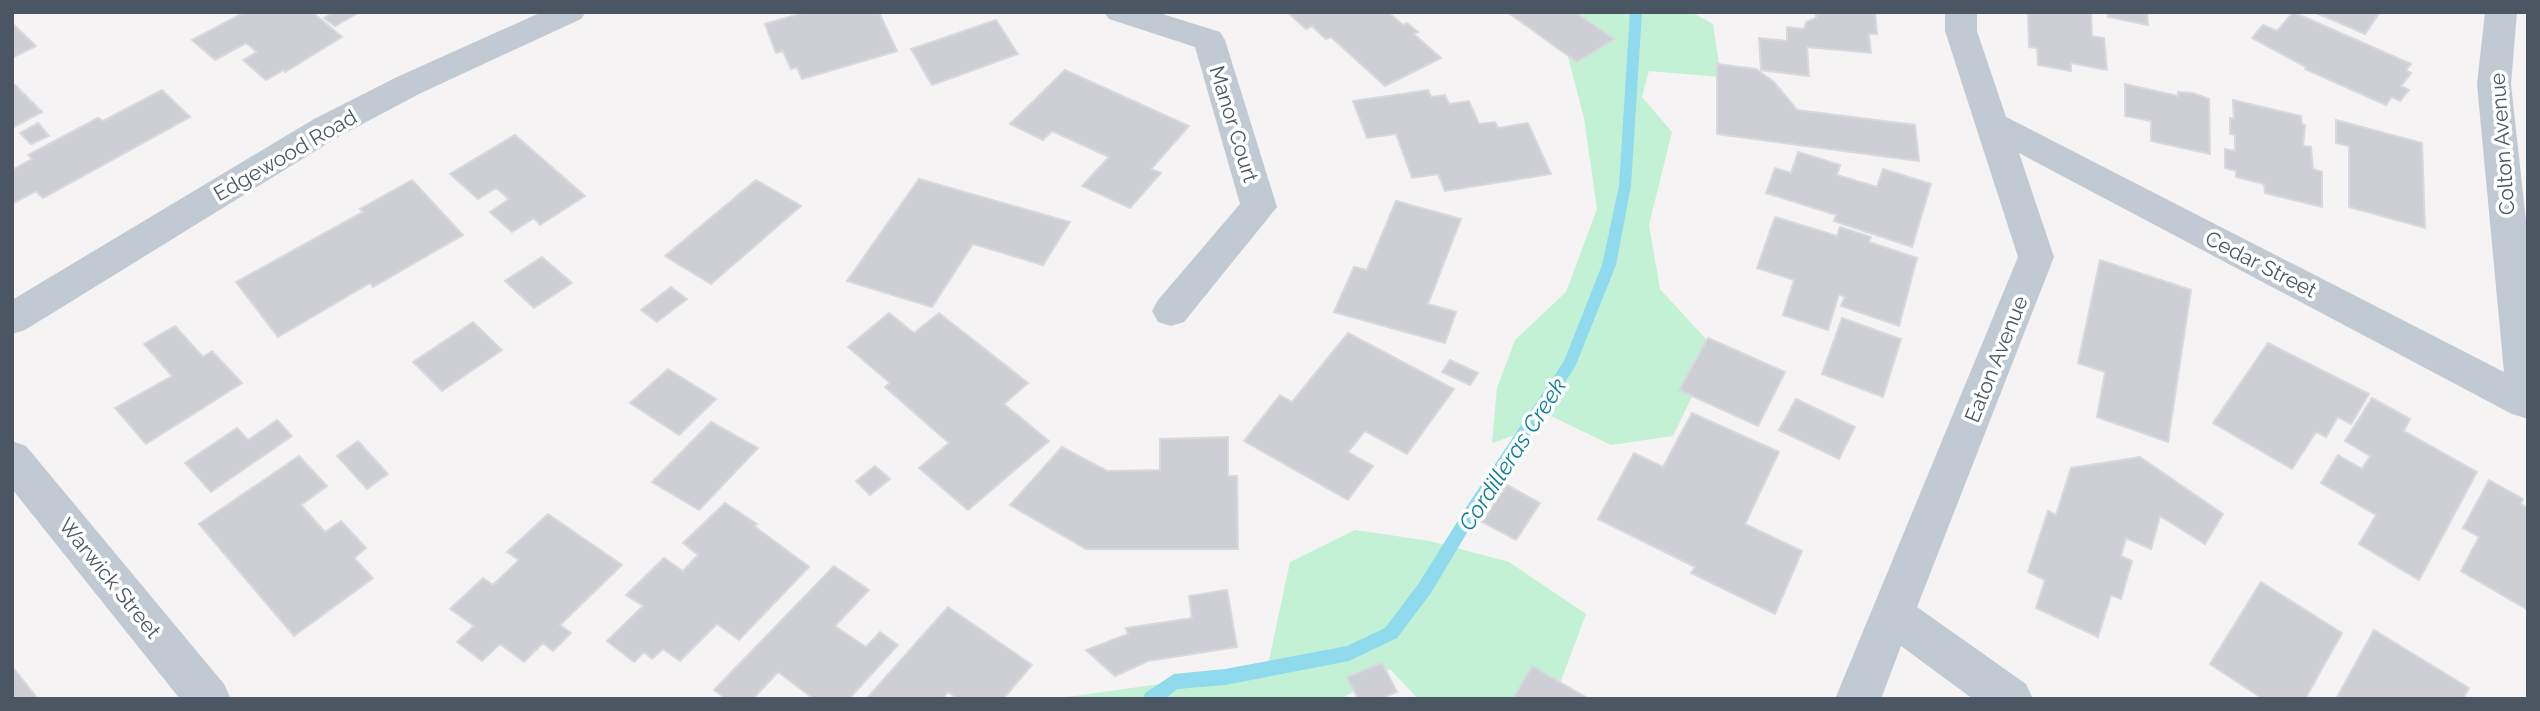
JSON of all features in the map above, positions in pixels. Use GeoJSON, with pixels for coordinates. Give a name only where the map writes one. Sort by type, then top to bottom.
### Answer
{"type":"FeatureCollection","features":[{"type":"Feature","properties":{"kind":"street","name":"Edgewood Road"},"geometry":{"type":"LineString","coordinates":[[12,319],[326,128],[409,85],[570,12]]}},
{"type":"Feature","properties":{"kind":"street","name":"Manor Court"},"geometry":{"type":"LineString","coordinates":[[1120,12],[1209,40],[1259,207],[1171,311]]}},
{"type":"Feature","properties":{"kind":"street","name":"Eaton Avenue"},"geometry":{"type":"LineString","coordinates":[[1858,699],[2036,257],[1961,31],[1961,12]]}},
{"type":"Feature","properties":{"kind":"street","name":"Colton Avenue"},"geometry":{"type":"LineString","coordinates":[[2501,12],[2494,84],[2527,402]]}},
{"type":"Feature","properties":{"kind":"street","name":"Cedar Street"},"geometry":{"type":"LineString","coordinates":[[1994,125],[2527,402]]}},
{"type":"Feature","properties":{"kind":"street","name":"Warwick Street"},"geometry":{"type":"LineString","coordinates":[[12,458],[208,699]]}},
{"type":"Feature","properties":{"kind":"street"},"geometry":{"type":"LineString","coordinates":[[1894,615],[2010,699]]}},
{"type":"Feature","properties":{"kind":"green space"},"geometry":{"type":"Polygon","coordinates":[[[1566,12],[1691,12],[1713,24],[1721,77],[1649,71],[1642,97],[1672,132],[1649,225],[1660,289],[1715,349],[1673,436],[1611,445],[1549,415],[1515,435],[1492,443],[1497,388],[1515,340],[1566,292],[1597,209],[1584,118],[1562,34],[1566,12]]]}},
{"type":"Feature","properties":{"kind":"green space"},"geometry":{"type":"Polygon","coordinates":[[[1355,530],[1430,541],[1509,562],[1586,614],[1554,699],[1418,699],[1390,669],[1341,699],[1053,699],[1267,669],[1290,562],[1355,530]]]}},
{"type":"Feature","properties":{"kind":"building"},"geometry":{"type":"Polygon","coordinates":[[[245,12],[312,12],[342,37],[285,72],[284,70],[266,80],[243,60],[257,52],[246,43],[215,60],[192,40],[245,12]]]}},
{"type":"Feature","properties":{"kind":"building"},"geometry":{"type":"Polygon","coordinates":[[[334,12],[358,13],[335,26],[324,18],[334,12]]]}},
{"type":"Feature","properties":{"kind":"building"},"geometry":{"type":"Polygon","coordinates":[[[806,12],[879,12],[897,51],[802,79],[797,67],[791,69],[783,51],[776,53],[765,24],[806,12]]]}},
{"type":"Feature","properties":{"kind":"building"},"geometry":{"type":"Polygon","coordinates":[[[1287,12],[1388,12],[1403,25],[1407,23],[1418,32],[1414,34],[1441,58],[1385,86],[1331,37],[1326,39],[1312,26],[1306,29],[1287,12]]]}},
{"type":"Feature","properties":{"kind":"building"},"geometry":{"type":"Polygon","coordinates":[[[1507,12],[1575,12],[1614,39],[1577,62],[1507,12]]]}},
{"type":"Feature","properties":{"kind":"building"},"geometry":{"type":"Polygon","coordinates":[[[1816,12],[1875,12],[1877,34],[1869,34],[1871,53],[1807,47],[1809,76],[1761,70],[1759,38],[1787,41],[1787,27],[1804,29],[1806,22],[1816,18],[1816,12]]]}},
{"type":"Feature","properties":{"kind":"building"},"geometry":{"type":"Polygon","coordinates":[[[2028,12],[2091,12],[2092,36],[2104,38],[2107,70],[2071,63],[2071,71],[2038,65],[2037,48],[2029,47],[2028,12]]]}},
{"type":"Feature","properties":{"kind":"building"},"geometry":{"type":"Polygon","coordinates":[[[2108,12],[2147,12],[2148,25],[2108,17],[2108,12]]]}},
{"type":"Feature","properties":{"kind":"building"},"geometry":{"type":"Polygon","coordinates":[[[2293,12],[2411,64],[2406,70],[2411,73],[2401,86],[2409,90],[2400,101],[2392,97],[2386,105],[2305,69],[2306,67],[2252,38],[2263,25],[2277,31],[2293,12]]]}},
{"type":"Feature","properties":{"kind":"building"},"geometry":{"type":"Polygon","coordinates":[[[2314,12],[2380,12],[2365,34],[2314,12]]]}},
{"type":"Feature","properties":{"kind":"building"},"geometry":{"type":"Polygon","coordinates":[[[996,20],[1018,54],[932,85],[911,49],[996,20]]]}},
{"type":"Feature","properties":{"kind":"building"},"geometry":{"type":"Polygon","coordinates":[[[12,23],[36,46],[12,58],[12,23]]]}},
{"type":"Feature","properties":{"kind":"building"},"geometry":{"type":"Polygon","coordinates":[[[1717,64],[1756,69],[1774,82],[1797,110],[1915,125],[1919,161],[1717,134],[1717,64]]]}},
{"type":"Feature","properties":{"kind":"building"},"geometry":{"type":"Polygon","coordinates":[[[1065,70],[1189,126],[1151,169],[1161,173],[1130,208],[1082,186],[1109,157],[1052,131],[1043,140],[1010,124],[1065,70]]]}},
{"type":"Feature","properties":{"kind":"building"},"geometry":{"type":"Polygon","coordinates":[[[2125,84],[2178,96],[2178,92],[2193,93],[2209,99],[2210,154],[2151,141],[2151,121],[2125,116],[2125,84]]]}},
{"type":"Feature","properties":{"kind":"building"},"geometry":{"type":"Polygon","coordinates":[[[15,85],[42,112],[12,128],[12,87],[15,85]]]}},
{"type":"Feature","properties":{"kind":"building"},"geometry":{"type":"Polygon","coordinates":[[[162,90],[190,117],[43,198],[36,191],[12,204],[12,170],[32,159],[28,155],[98,118],[103,121],[162,90]]]}},
{"type":"Feature","properties":{"kind":"building"},"geometry":{"type":"Polygon","coordinates":[[[1428,90],[1431,97],[1445,95],[1449,104],[1469,101],[1479,124],[1495,122],[1498,128],[1528,123],[1551,174],[1445,191],[1438,174],[1412,178],[1396,134],[1367,138],[1353,101],[1428,90]]]}},
{"type":"Feature","properties":{"kind":"building"},"geometry":{"type":"Polygon","coordinates":[[[2233,100],[2301,116],[2302,124],[2305,125],[2303,146],[2311,147],[2313,169],[2322,172],[2322,207],[2265,193],[2264,184],[2236,177],[2236,171],[2225,168],[2225,149],[2235,151],[2235,135],[2230,134],[2230,118],[2234,119],[2233,100]]]}},
{"type":"Feature","properties":{"kind":"building"},"geometry":{"type":"Polygon","coordinates":[[[2336,120],[2422,143],[2425,228],[2349,207],[2349,146],[2336,143],[2336,120]]]}},
{"type":"Feature","properties":{"kind":"building"},"geometry":{"type":"Polygon","coordinates":[[[38,123],[49,136],[31,144],[20,133],[38,123]]]}},
{"type":"Feature","properties":{"kind":"building"},"geometry":{"type":"Polygon","coordinates":[[[515,135],[585,196],[540,225],[534,218],[512,232],[490,212],[509,199],[496,188],[478,199],[450,174],[515,135]]]}},
{"type":"Feature","properties":{"kind":"building"},"geometry":{"type":"Polygon","coordinates":[[[1798,152],[1840,165],[1837,175],[1877,187],[1883,169],[1931,184],[1912,247],[1834,221],[1836,215],[1766,193],[1775,168],[1791,173],[1798,152]]]}},
{"type":"Feature","properties":{"kind":"building"},"geometry":{"type":"Polygon","coordinates":[[[919,179],[1070,222],[1043,265],[973,244],[932,307],[847,281],[919,179]]]}},
{"type":"Feature","properties":{"kind":"building"},"geometry":{"type":"Polygon","coordinates":[[[412,180],[463,235],[373,287],[370,283],[278,337],[236,282],[363,212],[360,209],[412,180]]]}},
{"type":"Feature","properties":{"kind":"building"},"geometry":{"type":"Polygon","coordinates":[[[756,180],[801,206],[711,284],[665,256],[756,180]]]}},
{"type":"Feature","properties":{"kind":"building"},"geometry":{"type":"Polygon","coordinates":[[[1396,201],[1461,219],[1428,304],[1456,312],[1445,343],[1334,312],[1354,267],[1367,270],[1396,201]]]}},
{"type":"Feature","properties":{"kind":"building"},"geometry":{"type":"Polygon","coordinates":[[[1775,217],[1837,236],[1840,227],[1871,237],[1869,242],[1917,258],[1899,326],[1841,306],[1845,297],[1839,294],[1828,330],[1783,315],[1794,280],[1757,268],[1775,217]]]}},
{"type":"Feature","properties":{"kind":"building"},"geometry":{"type":"Polygon","coordinates":[[[542,257],[572,283],[534,308],[505,281],[542,257]]]}},
{"type":"Feature","properties":{"kind":"building"},"geometry":{"type":"Polygon","coordinates":[[[2100,260],[2191,290],[2168,442],[2097,417],[2105,372],[2078,363],[2100,260]]]}},
{"type":"Feature","properties":{"kind":"building"},"geometry":{"type":"Polygon","coordinates":[[[671,287],[687,299],[657,322],[641,310],[671,287]]]}},
{"type":"Feature","properties":{"kind":"building"},"geometry":{"type":"Polygon","coordinates":[[[889,313],[914,333],[939,313],[1028,383],[1004,404],[1049,441],[968,510],[919,468],[949,443],[885,387],[890,383],[848,347],[889,313]]]}},
{"type":"Feature","properties":{"kind":"building"},"geometry":{"type":"Polygon","coordinates":[[[1842,318],[1901,339],[1883,397],[1822,374],[1842,318]]]}},
{"type":"Feature","properties":{"kind":"building"},"geometry":{"type":"Polygon","coordinates":[[[473,322],[502,350],[442,391],[413,362],[473,322]]]}},
{"type":"Feature","properties":{"kind":"building"},"geometry":{"type":"Polygon","coordinates":[[[175,326],[203,357],[212,351],[242,383],[146,444],[115,408],[172,376],[144,344],[175,326]]]}},
{"type":"Feature","properties":{"kind":"building"},"geometry":{"type":"Polygon","coordinates":[[[1348,333],[1454,389],[1407,454],[1365,431],[1348,452],[1373,466],[1348,500],[1244,441],[1280,395],[1292,402],[1348,333]]]}},
{"type":"Feature","properties":{"kind":"building"},"geometry":{"type":"Polygon","coordinates":[[[1708,338],[1785,372],[1758,426],[1679,390],[1708,338]]]}},
{"type":"Feature","properties":{"kind":"building"},"geometry":{"type":"Polygon","coordinates":[[[2268,343],[2369,394],[2351,424],[2338,417],[2326,437],[2316,432],[2292,469],[2213,423],[2268,343]]]}},
{"type":"Feature","properties":{"kind":"building"},"geometry":{"type":"Polygon","coordinates":[[[1450,360],[1478,373],[1470,385],[1442,372],[1450,360]]]}},
{"type":"Feature","properties":{"kind":"building"},"geometry":{"type":"Polygon","coordinates":[[[668,369],[716,399],[679,435],[630,403],[668,369]]]}},
{"type":"Feature","properties":{"kind":"building"},"geometry":{"type":"Polygon","coordinates":[[[2372,398],[2410,419],[2404,431],[2477,472],[2419,580],[2359,544],[2376,515],[2321,483],[2338,455],[2362,469],[2370,456],[2345,441],[2372,398]]]}},
{"type":"Feature","properties":{"kind":"building"},"geometry":{"type":"Polygon","coordinates":[[[1796,399],[1855,427],[1839,459],[1779,430],[1796,399]]]}},
{"type":"Feature","properties":{"kind":"building"},"geometry":{"type":"Polygon","coordinates":[[[1692,413],[1779,452],[1745,524],[1802,551],[1775,614],[1691,573],[1695,567],[1598,519],[1634,453],[1663,467],[1692,413]]]}},
{"type":"Feature","properties":{"kind":"building"},"geometry":{"type":"Polygon","coordinates":[[[277,420],[292,436],[211,492],[185,463],[237,428],[248,440],[277,420]]]}},
{"type":"Feature","properties":{"kind":"building"},"geometry":{"type":"Polygon","coordinates":[[[711,422],[758,448],[699,510],[652,482],[711,422]]]}},
{"type":"Feature","properties":{"kind":"building"},"geometry":{"type":"Polygon","coordinates":[[[1228,437],[1228,476],[1237,476],[1238,549],[1086,549],[1010,505],[1062,447],[1107,471],[1160,470],[1160,439],[1228,437]]]}},
{"type":"Feature","properties":{"kind":"building"},"geometry":{"type":"Polygon","coordinates":[[[358,441],[388,474],[367,489],[337,456],[358,441]]]}},
{"type":"Feature","properties":{"kind":"building"},"geometry":{"type":"Polygon","coordinates":[[[299,456],[327,486],[301,505],[325,532],[341,521],[366,548],[354,558],[373,578],[294,636],[199,524],[299,456]]]}},
{"type":"Feature","properties":{"kind":"building"},"geometry":{"type":"Polygon","coordinates":[[[2140,457],[2223,514],[2205,544],[2160,516],[2151,549],[2126,538],[2121,556],[2132,561],[2121,599],[2111,595],[2098,637],[2036,608],[2045,580],[2028,572],[2048,511],[2056,515],[2071,468],[2140,457]]]}},
{"type":"Feature","properties":{"kind":"building"},"geometry":{"type":"Polygon","coordinates":[[[875,466],[890,479],[870,495],[856,481],[875,466]]]}},
{"type":"Feature","properties":{"kind":"building"},"geometry":{"type":"Polygon","coordinates":[[[2489,480],[2523,499],[2521,504],[2528,508],[2528,610],[2461,571],[2479,537],[2463,528],[2489,480]]]}},
{"type":"Feature","properties":{"kind":"building"},"geometry":{"type":"Polygon","coordinates":[[[1507,485],[1540,503],[1516,540],[1482,522],[1507,485]]]}},
{"type":"Feature","properties":{"kind":"building"},"geometry":{"type":"Polygon","coordinates":[[[725,503],[757,524],[754,526],[809,567],[739,640],[717,624],[680,661],[663,649],[652,659],[644,652],[634,662],[607,641],[643,606],[626,595],[664,558],[683,571],[698,555],[683,543],[725,503]]]}},
{"type":"Feature","properties":{"kind":"building"},"geometry":{"type":"Polygon","coordinates":[[[548,514],[622,565],[560,625],[571,633],[553,651],[543,643],[524,662],[500,644],[482,661],[457,642],[474,626],[450,609],[483,578],[493,585],[519,560],[507,552],[548,514]]]}},
{"type":"Feature","properties":{"kind":"building"},"geometry":{"type":"Polygon","coordinates":[[[834,566],[869,590],[835,626],[866,647],[880,632],[898,645],[849,699],[814,699],[778,672],[753,699],[726,699],[714,690],[834,566]]]}},
{"type":"Feature","properties":{"kind":"building"},"geometry":{"type":"Polygon","coordinates":[[[2261,582],[2342,633],[2305,699],[2263,699],[2210,664],[2261,582]]]}},
{"type":"Feature","properties":{"kind":"building"},"geometry":{"type":"Polygon","coordinates":[[[1227,590],[1237,647],[1148,661],[1115,676],[1086,650],[1128,634],[1126,628],[1192,618],[1189,596],[1227,590]]]}},
{"type":"Feature","properties":{"kind":"building"},"geometry":{"type":"Polygon","coordinates":[[[948,607],[1032,665],[1003,699],[958,699],[948,692],[942,699],[866,699],[948,607]]]}},
{"type":"Feature","properties":{"kind":"building"},"geometry":{"type":"Polygon","coordinates":[[[2374,630],[2469,688],[2463,699],[2336,699],[2374,630]]]}},
{"type":"Feature","properties":{"kind":"building"},"geometry":{"type":"Polygon","coordinates":[[[1382,663],[1397,692],[1379,699],[1358,699],[1347,677],[1382,663]]]}},
{"type":"Feature","properties":{"kind":"building"},"geometry":{"type":"Polygon","coordinates":[[[1532,666],[1589,699],[1513,699],[1532,666]]]}},
{"type":"Feature","properties":{"kind":"building"},"geometry":{"type":"Polygon","coordinates":[[[15,670],[38,699],[12,699],[12,672],[15,670]]]}},
{"type":"Feature","properties":{"kind":"waterway","name":"Cordilleras Creek"},"geometry":{"type":"LineString","coordinates":[[1151,699],[1174,682],[1225,677],[1349,653],[1391,633],[1425,588],[1472,511],[1570,363],[1609,265],[1625,186],[1636,12]]}}]}
